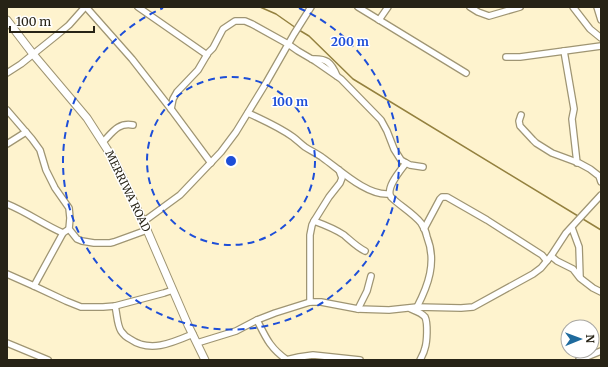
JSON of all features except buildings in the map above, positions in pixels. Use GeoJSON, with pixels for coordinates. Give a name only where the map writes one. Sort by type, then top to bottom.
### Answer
{"type":"FeatureCollection","features":[{"type":"Feature","properties":{"kind":"street"},"geometry":{"type":"LineString","coordinates":[[7,72],[21,64],[69,25],[85,7],[132,59],[211,164]]}},
{"type":"Feature","properties":{"kind":"street"},"geometry":{"type":"LineString","coordinates":[[138,7],[208,55]]}},
{"type":"Feature","properties":{"kind":"street"},"geometry":{"type":"LineString","coordinates":[[143,222],[180,195],[211,164],[231,139],[311,7]]}},
{"type":"Feature","properties":{"kind":"street"},"geometry":{"type":"LineString","coordinates":[[358,7],[466,73]]}},
{"type":"Feature","properties":{"kind":"street"},"geometry":{"type":"LineString","coordinates":[[379,20],[388,7]]}},
{"type":"Feature","properties":{"kind":"street"},"geometry":{"type":"LineString","coordinates":[[470,7],[489,16],[520,7]]}},
{"type":"Feature","properties":{"kind":"street"},"geometry":{"type":"LineString","coordinates":[[573,7],[590,29],[601,38]]}},
{"type":"Feature","properties":{"kind":"street"},"geometry":{"type":"LineString","coordinates":[[597,7],[601,20]]}},
{"type":"Feature","properties":{"kind":"street","name":"MERRIWA ROAD"},"geometry":{"type":"LineString","coordinates":[[7,20],[33,54],[87,118],[114,160],[148,230],[192,334],[205,360]]}},
{"type":"Feature","properties":{"kind":"street"},"geometry":{"type":"LineString","coordinates":[[171,109],[173,99],[177,92],[198,70],[213,48],[223,29],[238,20],[248,22],[288,44],[311,59],[325,60],[337,76],[347,84],[381,120],[394,149],[401,160],[406,163],[423,167]]}},
{"type":"Feature","properties":{"kind":"street"},"geometry":{"type":"LineString","coordinates":[[506,57],[513,58],[601,46]]}},
{"type":"Feature","properties":{"kind":"street"},"geometry":{"type":"LineString","coordinates":[[564,52],[574,109],[572,119],[577,163]]}},
{"type":"Feature","properties":{"kind":"street"},"geometry":{"type":"LineString","coordinates":[[7,110],[38,147],[46,170],[55,188],[68,207],[70,218],[69,229],[77,239],[82,242],[110,243],[148,230]]}},
{"type":"Feature","properties":{"kind":"street"},"geometry":{"type":"LineString","coordinates":[[248,113],[264,120],[293,137],[348,177],[376,193],[382,195],[389,194]]}},
{"type":"Feature","properties":{"kind":"street"},"geometry":{"type":"LineString","coordinates":[[521,115],[519,121],[520,126],[536,143],[552,153],[590,169],[599,176],[601,182]]}},
{"type":"Feature","properties":{"kind":"street"},"geometry":{"type":"LineString","coordinates":[[103,142],[120,126],[126,124],[133,125]]}},
{"type":"Feature","properties":{"kind":"street"},"geometry":{"type":"LineString","coordinates":[[7,144],[26,132]]}},
{"type":"Feature","properties":{"kind":"street"},"geometry":{"type":"LineString","coordinates":[[406,163],[395,177],[389,190],[389,194],[390,197],[422,224],[432,253],[431,266],[425,292],[414,308]]}},
{"type":"Feature","properties":{"kind":"street"},"geometry":{"type":"LineString","coordinates":[[310,302],[310,235],[312,225],[329,197],[340,183],[342,178],[339,170]]}},
{"type":"Feature","properties":{"kind":"street"},"geometry":{"type":"LineString","coordinates":[[197,343],[236,331],[257,320],[310,302],[321,302],[358,309],[388,310],[473,307],[533,274],[541,268],[577,220],[601,195]]}},
{"type":"Feature","properties":{"kind":"street"},"geometry":{"type":"LineString","coordinates":[[424,229],[440,199],[442,197],[447,197],[487,220],[542,255],[547,261]]}},
{"type":"Feature","properties":{"kind":"street"},"geometry":{"type":"LineString","coordinates":[[7,204],[50,228],[63,233]]}},
{"type":"Feature","properties":{"kind":"street"},"geometry":{"type":"LineString","coordinates":[[314,221],[344,235],[365,252]]}},
{"type":"Feature","properties":{"kind":"street"},"geometry":{"type":"LineString","coordinates":[[572,228],[579,248],[580,278]]}},
{"type":"Feature","properties":{"kind":"street"},"geometry":{"type":"LineString","coordinates":[[34,286],[63,233],[69,229]]}},
{"type":"Feature","properties":{"kind":"street"},"geometry":{"type":"LineString","coordinates":[[551,256],[557,261],[573,269],[580,278],[601,292]]}},
{"type":"Feature","properties":{"kind":"street"},"geometry":{"type":"LineString","coordinates":[[7,274],[81,307],[115,306],[173,290]]}},
{"type":"Feature","properties":{"kind":"street"},"geometry":{"type":"LineString","coordinates":[[358,309],[367,291],[371,276]]}},
{"type":"Feature","properties":{"kind":"street"},"geometry":{"type":"LineString","coordinates":[[115,306],[120,330],[126,337],[141,345],[157,347],[176,342],[192,334]]}},
{"type":"Feature","properties":{"kind":"street"},"geometry":{"type":"LineString","coordinates":[[414,308],[422,314],[426,320],[426,347],[420,360]]}},
{"type":"Feature","properties":{"kind":"street"},"geometry":{"type":"LineString","coordinates":[[257,320],[267,340],[286,360],[314,355],[360,360]]}},
{"type":"Feature","properties":{"kind":"street"},"geometry":{"type":"LineString","coordinates":[[7,343],[48,360]]}},
{"type":"Feature","properties":{"kind":"street"},"geometry":{"type":"LineString","coordinates":[[579,360],[601,350]]}},
{"type":"Feature","properties":{"kind":"waterway"},"geometry":{"type":"LineString","coordinates":[[260,7],[276,14],[296,28]]}},
{"type":"Feature","properties":{"kind":"waterway"},"geometry":{"type":"LineString","coordinates":[[299,30],[309,36],[353,79],[601,230]]}}]}
